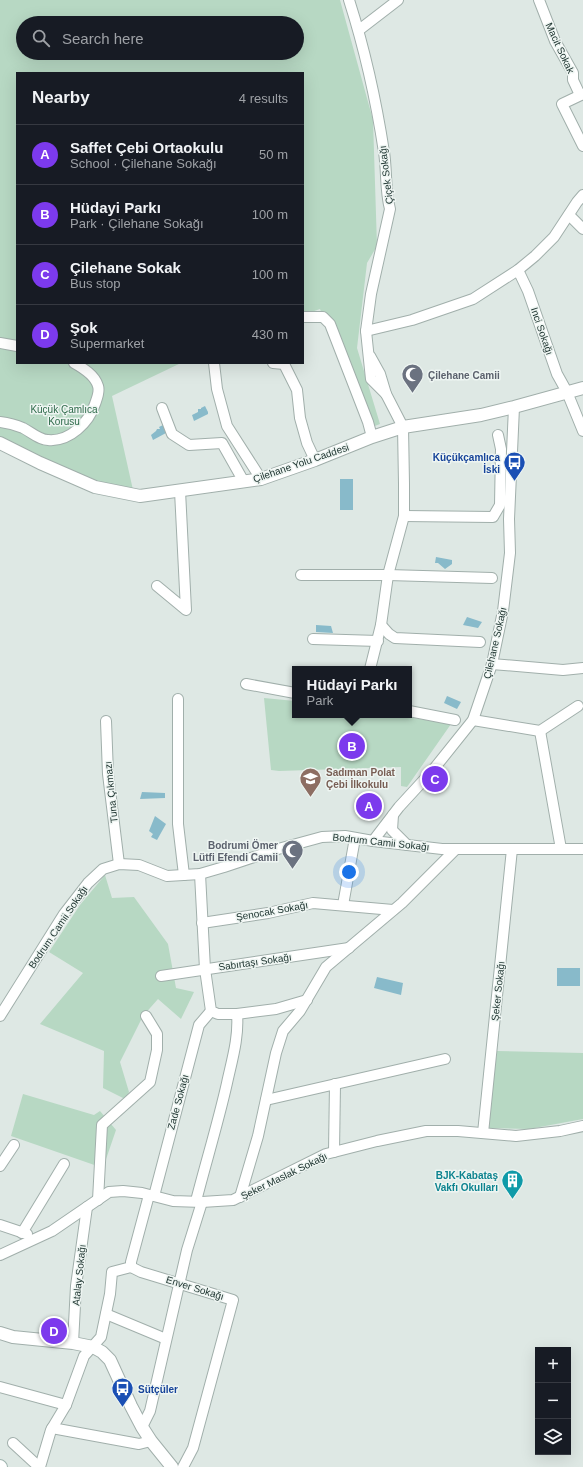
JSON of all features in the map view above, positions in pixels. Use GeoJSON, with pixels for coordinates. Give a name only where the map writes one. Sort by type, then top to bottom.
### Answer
{"type":"FeatureCollection","features":[{"type":"Feature","properties":{"kind":"street","name":"Çiçek Sokağı"},"geometry":{"type":"LineString","coordinates":[[349,0],[359,30],[376,104],[385,162],[390,210],[372,294],[366,331],[367,351],[371,379],[386,394],[403,427]]}},
{"type":"Feature","properties":{"kind":"street"},"geometry":{"type":"LineString","coordinates":[[359,30],[398,0]]}},
{"type":"Feature","properties":{"kind":"street","name":"Macit Sokak"},"geometry":{"type":"LineString","coordinates":[[538,0],[555,41],[573,73],[573,80],[582,95]]}},
{"type":"Feature","properties":{"kind":"street"},"geometry":{"type":"LineString","coordinates":[[582,95],[562,104],[583,146]]}},
{"type":"Feature","properties":{"kind":"street"},"geometry":{"type":"LineString","coordinates":[[366,331],[412,320],[473,299],[518,270],[535,256],[554,237],[583,195]]}},
{"type":"Feature","properties":{"kind":"street"},"geometry":{"type":"LineString","coordinates":[[569,215],[583,229]]}},
{"type":"Feature","properties":{"kind":"street","name":"Inci Sokağı"},"geometry":{"type":"LineString","coordinates":[[518,270],[528,291],[557,374],[567,392],[583,431]]}},
{"type":"Feature","properties":{"kind":"street"},"geometry":{"type":"LineString","coordinates":[[304,317],[323,317],[330,324],[368,422],[372,437]]}},
{"type":"Feature","properties":{"kind":"street"},"geometry":{"type":"LineString","coordinates":[[0,343],[16,346]]}},
{"type":"Feature","properties":{"kind":"street"},"geometry":{"type":"LineString","coordinates":[[0,422],[14,424],[48,440],[66,437],[75,431],[88,419],[93,410],[98,396],[99,387],[92,376],[75,364]]}},
{"type":"Feature","properties":{"kind":"street"},"geometry":{"type":"LineString","coordinates":[[214,364],[217,389],[227,426],[261,478]]}},
{"type":"Feature","properties":{"kind":"street"},"geometry":{"type":"LineString","coordinates":[[284,364],[297,390],[300,418],[307,443],[315,460]]}},
{"type":"Feature","properties":{"kind":"street","name":"Çilehane Yolu Caddesi"},"geometry":{"type":"LineString","coordinates":[[0,443],[40,463],[96,486],[140,496],[244,482],[261,478],[315,460],[372,437],[403,427],[514,407],[583,388]]}},
{"type":"Feature","properties":{"kind":"street","name":"Çilehane Sokağı"},"geometry":{"type":"LineString","coordinates":[[373,841],[473,720],[492,664],[503,611],[510,553],[509,519],[514,407]]}},
{"type":"Feature","properties":{"kind":"street"},"geometry":{"type":"LineString","coordinates":[[162,408],[172,434],[189,445],[222,443],[244,482]]}},
{"type":"Feature","properties":{"kind":"street"},"geometry":{"type":"LineString","coordinates":[[371,666],[381,626],[388,575],[404,516],[403,427]]}},
{"type":"Feature","properties":{"kind":"street"},"geometry":{"type":"LineString","coordinates":[[404,516],[493,517],[500,506],[501,449],[498,435]]}},
{"type":"Feature","properties":{"kind":"street"},"geometry":{"type":"LineString","coordinates":[[157,586],[186,610],[180,491]]}},
{"type":"Feature","properties":{"kind":"street"},"geometry":{"type":"LineString","coordinates":[[301,575],[388,575],[492,578]]}},
{"type":"Feature","properties":{"kind":"street"},"geometry":{"type":"LineString","coordinates":[[381,626],[395,638],[480,642]]}},
{"type":"Feature","properties":{"kind":"street"},"geometry":{"type":"LineString","coordinates":[[313,639],[378,641]]}},
{"type":"Feature","properties":{"kind":"street"},"geometry":{"type":"LineString","coordinates":[[492,664],[564,670],[583,668]]}},
{"type":"Feature","properties":{"kind":"street"},"geometry":{"type":"LineString","coordinates":[[246,684],[292,692]]}},
{"type":"Feature","properties":{"kind":"street"},"geometry":{"type":"LineString","coordinates":[[178,699],[178,824],[184,875]]}},
{"type":"Feature","properties":{"kind":"street"},"geometry":{"type":"LineString","coordinates":[[473,720],[540,731],[578,706]]}},
{"type":"Feature","properties":{"kind":"street"},"geometry":{"type":"LineString","coordinates":[[412,712],[456,720]]}},
{"type":"Feature","properties":{"kind":"street","name":"Tuna Çıkmazı"},"geometry":{"type":"LineString","coordinates":[[106,721],[108,774],[119,864]]}},
{"type":"Feature","properties":{"kind":"street"},"geometry":{"type":"LineString","coordinates":[[540,731],[561,849]]}},
{"type":"Feature","properties":{"kind":"street"},"geometry":{"type":"LineString","coordinates":[[393,815],[392,830],[407,845]]}},
{"type":"Feature","properties":{"kind":"street","name":"Bodrum Camii Sokağı"},"geometry":{"type":"LineString","coordinates":[[0,1016],[64,914],[88,883],[103,869],[119,864],[139,865],[167,876],[200,874],[278,849],[322,837],[355,838],[442,849],[583,849]]}},
{"type":"Feature","properties":{"kind":"street"},"geometry":{"type":"LineString","coordinates":[[343,905],[355,838]]}},
{"type":"Feature","properties":{"kind":"street"},"geometry":{"type":"LineString","coordinates":[[240,1197],[258,1136],[276,1053],[283,1031],[300,1011],[326,967],[393,910],[456,849]]}},
{"type":"Feature","properties":{"kind":"street","name":"Şeker Sokağı"},"geometry":{"type":"LineString","coordinates":[[483,1133],[512,849]]}},
{"type":"Feature","properties":{"kind":"street"},"geometry":{"type":"LineString","coordinates":[[200,874],[205,969],[211,1011],[218,1014],[237,1014],[276,1009],[306,1000]]}},
{"type":"Feature","properties":{"kind":"street","name":"Şenocak Sokağı"},"geometry":{"type":"LineString","coordinates":[[202,923],[268,913],[313,903],[393,910]]}},
{"type":"Feature","properties":{"kind":"street","name":"Sabırtaşı Sokağı"},"geometry":{"type":"LineString","coordinates":[[161,976],[350,948]]}},
{"type":"Feature","properties":{"kind":"street","name":"Zade Sokağı"},"geometry":{"type":"LineString","coordinates":[[152,1196],[199,1025],[211,1011]]}},
{"type":"Feature","properties":{"kind":"street"},"geometry":{"type":"LineString","coordinates":[[142,1427],[150,1411],[234,1053],[238,1026],[237,1014]]}},
{"type":"Feature","properties":{"kind":"street"},"geometry":{"type":"LineString","coordinates":[[98,1200],[102,1125],[150,1082],[157,1050],[157,1034],[146,1016]]}},
{"type":"Feature","properties":{"kind":"street"},"geometry":{"type":"LineString","coordinates":[[266,1100],[445,1059]]}},
{"type":"Feature","properties":{"kind":"street"},"geometry":{"type":"LineString","coordinates":[[334,1152],[335,1084]]}},
{"type":"Feature","properties":{"kind":"street","name":"Şeker Maslak Sokağı"},"geometry":{"type":"LineString","coordinates":[[0,1254],[52,1231],[109,1192],[123,1191],[173,1201],[233,1200],[326,1154],[377,1141],[426,1131],[458,1131],[516,1136],[560,1131],[583,1126]]}},
{"type":"Feature","properties":{"kind":"street"},"geometry":{"type":"LineString","coordinates":[[0,1166],[14,1145]]}},
{"type":"Feature","properties":{"kind":"street"},"geometry":{"type":"LineString","coordinates":[[22,1233],[64,1164]]}},
{"type":"Feature","properties":{"kind":"street"},"geometry":{"type":"LineString","coordinates":[[13,1443],[40,1467],[52,1428],[66,1405],[84,1356],[101,1337],[112,1272],[131,1268],[131,1262],[152,1196]]}},
{"type":"Feature","properties":{"kind":"street","name":"Atalay Sokağı"},"geometry":{"type":"LineString","coordinates":[[73,1343],[76,1286],[87,1206]]}},
{"type":"Feature","properties":{"kind":"street"},"geometry":{"type":"LineString","coordinates":[[0,1225],[36,1238]]}},
{"type":"Feature","properties":{"kind":"street","name":"Enver Sokağı"},"geometry":{"type":"LineString","coordinates":[[131,1268],[233,1300],[193,1448],[183,1467]]}},
{"type":"Feature","properties":{"kind":"street"},"geometry":{"type":"LineString","coordinates":[[106,1314],[166,1339]]}},
{"type":"Feature","properties":{"kind":"street"},"geometry":{"type":"LineString","coordinates":[[0,1333],[13,1337],[73,1343],[93,1347],[102,1352],[110,1360],[142,1427],[166,1465]]}},
{"type":"Feature","properties":{"kind":"street"},"geometry":{"type":"LineString","coordinates":[[0,1387],[66,1405]]}},
{"type":"Feature","properties":{"kind":"street"},"geometry":{"type":"LineString","coordinates":[[52,1428],[138,1444],[151,1441]]}},
{"type":"Feature","properties":{"kind":"green space","name":"Küçük Çamlıca Korusu"},"geometry":{"type":"Polygon","coordinates":[[[0,0],[340,0],[373,120],[377,246],[367,263],[357,348],[380,424],[367,429],[320,309],[304,315],[304,72],[16,72],[16,364],[179,364],[112,396],[133,490],[68,474],[0,439],[0,0]]]}},
{"type":"Feature","properties":{"kind":"green space"},"geometry":{"type":"Polygon","coordinates":[[[264,698],[292,701],[292,718],[412,718],[451,724],[407,787],[401,786],[401,767],[271,770],[264,698]]]}},
{"type":"Feature","properties":{"kind":"green space"},"geometry":{"type":"Polygon","coordinates":[[[105,875],[112,898],[134,897],[168,944],[176,988],[194,992],[181,1019],[158,999],[143,1016],[120,1062],[129,1092],[125,1099],[103,1088],[104,1051],[40,1024],[83,973],[49,952],[80,905],[105,875]]]}},
{"type":"Feature","properties":{"kind":"green space"},"geometry":{"type":"Polygon","coordinates":[[[497,1051],[583,1053],[583,1119],[529,1129],[488,1128],[497,1051]]]}},
{"type":"Feature","properties":{"kind":"green space"},"geometry":{"type":"Polygon","coordinates":[[[23,1094],[94,1115],[100,1111],[116,1130],[103,1168],[11,1136],[23,1094]]]}},
{"type":"Feature","properties":{"kind":"water"},"geometry":{"type":"Polygon","coordinates":[[[205,406],[208,414],[194,421],[192,415],[198,412],[198,409],[205,406]]]}},
{"type":"Feature","properties":{"kind":"water"},"geometry":{"type":"Polygon","coordinates":[[[163,425],[166,433],[153,440],[151,435],[163,425]]]}},
{"type":"Feature","properties":{"kind":"water"},"geometry":{"type":"Polygon","coordinates":[[[340,479],[353,479],[353,510],[340,510],[340,479]]]}},
{"type":"Feature","properties":{"kind":"water"},"geometry":{"type":"Polygon","coordinates":[[[436,557],[452,560],[452,564],[445,569],[438,563],[435,563],[436,557]]]}},
{"type":"Feature","properties":{"kind":"water"},"geometry":{"type":"Polygon","coordinates":[[[467,617],[482,622],[478,628],[463,625],[467,617]]]}},
{"type":"Feature","properties":{"kind":"water"},"geometry":{"type":"Polygon","coordinates":[[[316,625],[331,626],[333,633],[316,632],[316,625]]]}},
{"type":"Feature","properties":{"kind":"water"},"geometry":{"type":"Polygon","coordinates":[[[447,696],[461,702],[457,709],[444,703],[447,696]]]}},
{"type":"Feature","properties":{"kind":"water"},"geometry":{"type":"Polygon","coordinates":[[[142,792],[165,793],[165,798],[140,799],[142,792]]]}},
{"type":"Feature","properties":{"kind":"water"},"geometry":{"type":"Polygon","coordinates":[[[155,816],[166,824],[157,840],[151,837],[153,834],[149,831],[155,816]]]}},
{"type":"Feature","properties":{"kind":"water"},"geometry":{"type":"Polygon","coordinates":[[[557,968],[580,968],[580,986],[557,986],[557,968]]]}},
{"type":"Feature","properties":{"kind":"water"},"geometry":{"type":"Polygon","coordinates":[[[377,977],[403,983],[401,995],[374,988],[377,977]]]}},
{"type":"Feature","properties":{"kind":"place","name":"Çilehane Camii"},"geometry":{"type":"Point","coordinates":[412,394]}},
{"type":"Feature","properties":{"kind":"place","name":"Küçükçamlıca İski"},"geometry":{"type":"Point","coordinates":[515,482]}},
{"type":"Feature","properties":{"kind":"place","name":"Hüdayi Parkı"},"geometry":{"type":"Point","coordinates":[352,746]}},
{"type":"Feature","properties":{"kind":"place","name":"Çilehane Sokak"},"geometry":{"type":"Point","coordinates":[435,779]}},
{"type":"Feature","properties":{"kind":"place","name":"Sadıman Polat Çebi İlkokulu"},"geometry":{"type":"Point","coordinates":[311,798]}},
{"type":"Feature","properties":{"kind":"place","name":"Saffet Çebi Ortaokulu"},"geometry":{"type":"Point","coordinates":[369,806]}},
{"type":"Feature","properties":{"kind":"place","name":"Bodrumi Ömer Lütfi Efendi Camii"},"geometry":{"type":"Point","coordinates":[293,870]}},
{"type":"Feature","properties":{"kind":"place","name":"BJK-Kabataş Vakfı Okulları"},"geometry":{"type":"Point","coordinates":[513,1200]}},
{"type":"Feature","properties":{"kind":"place","name":"Şok"},"geometry":{"type":"Point","coordinates":[54,1331]}},
{"type":"Feature","properties":{"kind":"place","name":"Sütçüler"},"geometry":{"type":"Point","coordinates":[122,1408]}}]}
